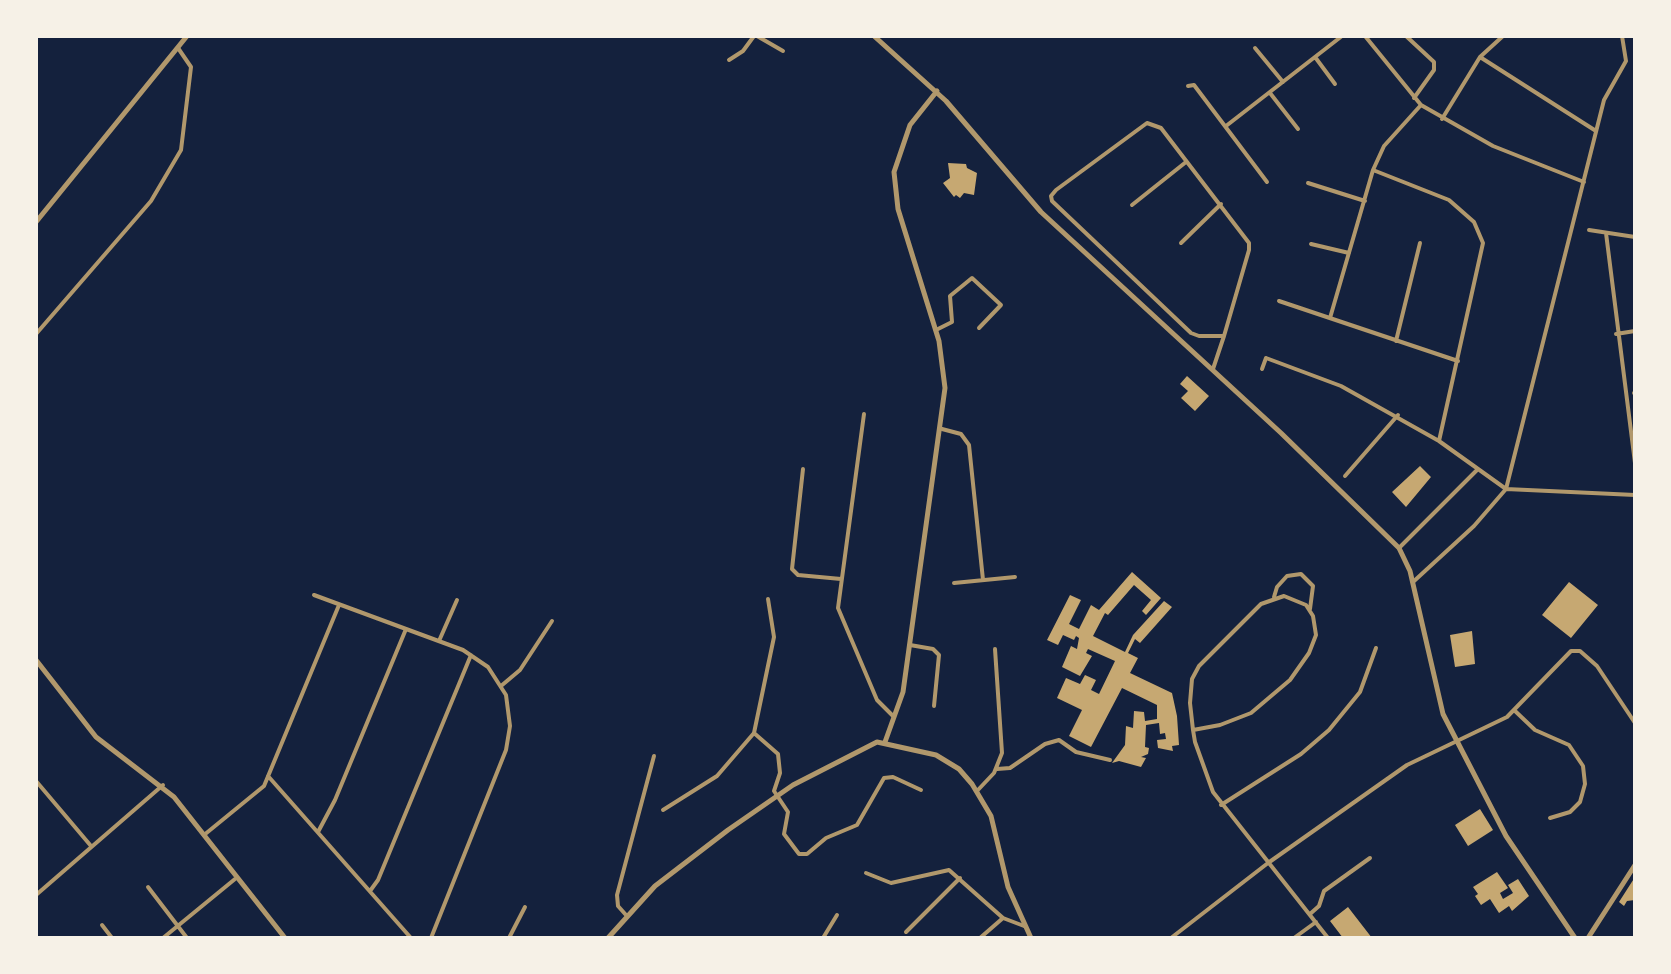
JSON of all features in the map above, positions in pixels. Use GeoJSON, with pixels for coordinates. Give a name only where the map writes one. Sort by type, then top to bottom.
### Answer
{"type":"FeatureCollection","features":[{"type":"Feature","properties":{"kind":"street"},"geometry":{"type":"LineString","coordinates":[[36,222],[187,36]]}},
{"type":"Feature","properties":{"kind":"street"},"geometry":{"type":"LineString","coordinates":[[729,60],[743,51],[755,36],[783,51]]}},
{"type":"Feature","properties":{"kind":"street"},"geometry":{"type":"LineString","coordinates":[[874,36],[937,91],[1041,212],[1213,369],[1399,548],[1413,582],[1436,693],[1456,741],[1506,836],[1575,938]]}},
{"type":"Feature","properties":{"kind":"street"},"geometry":{"type":"LineString","coordinates":[[1331,36],[1335,42]]}},
{"type":"Feature","properties":{"kind":"street"},"geometry":{"type":"LineString","coordinates":[[1226,126],[1342,36]]}},
{"type":"Feature","properties":{"kind":"street"},"geometry":{"type":"LineString","coordinates":[[1365,36],[1421,105],[1493,146],[1584,182]]}},
{"type":"Feature","properties":{"kind":"street"},"geometry":{"type":"LineString","coordinates":[[1406,36],[1434,62],[1434,70],[1414,98]]}},
{"type":"Feature","properties":{"kind":"street"},"geometry":{"type":"LineString","coordinates":[[1442,119],[1480,57],[1503,36]]}},
{"type":"Feature","properties":{"kind":"street"},"geometry":{"type":"LineString","coordinates":[[1413,582],[1474,526],[1506,489],[1596,131],[1608,92],[1626,61],[1622,36]]}},
{"type":"Feature","properties":{"kind":"street"},"geometry":{"type":"LineString","coordinates":[[36,334],[151,201],[181,150],[191,71],[187,58],[178,48]]}},
{"type":"Feature","properties":{"kind":"street"},"geometry":{"type":"LineString","coordinates":[[1255,48],[1283,82]]}},
{"type":"Feature","properties":{"kind":"street"},"geometry":{"type":"LineString","coordinates":[[1315,57],[1335,84]]}},
{"type":"Feature","properties":{"kind":"street"},"geometry":{"type":"LineString","coordinates":[[1480,57],[1596,131]]}},
{"type":"Feature","properties":{"kind":"street"},"geometry":{"type":"LineString","coordinates":[[1188,86],[1194,85],[1267,182]]}},
{"type":"Feature","properties":{"kind":"street"},"geometry":{"type":"LineString","coordinates":[[885,742],[894,717],[910,645],[942,429],[944,373],[936,330],[898,209],[894,184],[896,161],[904,136],[937,91]]}},
{"type":"Feature","properties":{"kind":"street"},"geometry":{"type":"LineString","coordinates":[[1270,92],[1298,129]]}},
{"type":"Feature","properties":{"kind":"street"},"geometry":{"type":"LineString","coordinates":[[1330,318],[1373,170],[1384,146],[1421,105]]}},
{"type":"Feature","properties":{"kind":"street"},"geometry":{"type":"LineString","coordinates":[[1213,369],[1224,336],[1249,250],[1246,237],[1161,128],[1147,123],[1051,196],[1060,211],[1191,333],[1224,336]]}},
{"type":"Feature","properties":{"kind":"street"},"geometry":{"type":"LineString","coordinates":[[1132,205],[1186,162]]}},
{"type":"Feature","properties":{"kind":"street"},"geometry":{"type":"LineString","coordinates":[[1373,170],[1449,200],[1474,222],[1483,243],[1439,441]]}},
{"type":"Feature","properties":{"kind":"street"},"geometry":{"type":"LineString","coordinates":[[1308,183],[1365,201]]}},
{"type":"Feature","properties":{"kind":"street"},"geometry":{"type":"LineString","coordinates":[[1181,243],[1221,204]]}},
{"type":"Feature","properties":{"kind":"street"},"geometry":{"type":"LineString","coordinates":[[1589,230],[1635,237]]}},
{"type":"Feature","properties":{"kind":"street"},"geometry":{"type":"LineString","coordinates":[[1606,233],[1616,334],[1635,463]]}},
{"type":"Feature","properties":{"kind":"street"},"geometry":{"type":"LineString","coordinates":[[1396,341],[1420,243]]}},
{"type":"Feature","properties":{"kind":"street"},"geometry":{"type":"LineString","coordinates":[[1311,244],[1349,253]]}},
{"type":"Feature","properties":{"kind":"street"},"geometry":{"type":"LineString","coordinates":[[936,330],[951,323],[950,296],[972,278],[1001,305],[979,328]]}},
{"type":"Feature","properties":{"kind":"street"},"geometry":{"type":"LineString","coordinates":[[1279,301],[1458,361]]}},
{"type":"Feature","properties":{"kind":"street"},"geometry":{"type":"LineString","coordinates":[[1616,334],[1635,331]]}},
{"type":"Feature","properties":{"kind":"street"},"geometry":{"type":"LineString","coordinates":[[1262,369],[1266,358],[1341,386],[1398,415],[1506,489],[1635,495]]}},
{"type":"Feature","properties":{"kind":"street"},"geometry":{"type":"LineString","coordinates":[[864,414],[838,606],[843,626],[878,703],[894,717]]}},
{"type":"Feature","properties":{"kind":"street"},"geometry":{"type":"LineString","coordinates":[[1345,476],[1398,415]]}},
{"type":"Feature","properties":{"kind":"street"},"geometry":{"type":"LineString","coordinates":[[942,429],[961,434],[969,445],[983,580]]}},
{"type":"Feature","properties":{"kind":"street"},"geometry":{"type":"LineString","coordinates":[[803,469],[792,570],[799,575],[841,579]]}},
{"type":"Feature","properties":{"kind":"street"},"geometry":{"type":"LineString","coordinates":[[1399,548],[1478,469]]}},
{"type":"Feature","properties":{"kind":"street"},"geometry":{"type":"LineString","coordinates":[[1193,730],[1240,718],[1283,689],[1298,671],[1313,644],[1316,628],[1310,610],[1313,588],[1302,575],[1287,576],[1277,587],[1274,597]]}},
{"type":"Feature","properties":{"kind":"street"},"geometry":{"type":"LineString","coordinates":[[954,583],[1015,577]]}},
{"type":"Feature","properties":{"kind":"street"},"geometry":{"type":"LineString","coordinates":[[314,595],[471,655],[488,667],[501,686],[510,719],[506,750],[431,938]]}},
{"type":"Feature","properties":{"kind":"street"},"geometry":{"type":"LineString","coordinates":[[1310,610],[1294,598],[1274,597],[1261,604],[1201,662],[1190,690],[1193,730],[1206,775],[1221,805],[1328,938]]}},
{"type":"Feature","properties":{"kind":"street"},"geometry":{"type":"LineString","coordinates":[[663,810],[717,776],[754,733],[774,637],[768,599]]}},
{"type":"Feature","properties":{"kind":"street"},"geometry":{"type":"LineString","coordinates":[[439,641],[457,600]]}},
{"type":"Feature","properties":{"kind":"street"},"geometry":{"type":"LineString","coordinates":[[204,835],[258,792],[268,776],[340,604]]}},
{"type":"Feature","properties":{"kind":"street"},"geometry":{"type":"LineString","coordinates":[[501,686],[520,670],[552,621]]}},
{"type":"Feature","properties":{"kind":"street"},"geometry":{"type":"LineString","coordinates":[[318,832],[335,800],[406,629]]}},
{"type":"Feature","properties":{"kind":"street"},"geometry":{"type":"LineString","coordinates":[[910,645],[934,649],[940,657],[934,706]]}},
{"type":"Feature","properties":{"kind":"street"},"geometry":{"type":"LineString","coordinates":[[1221,805],[1301,754],[1335,723],[1360,692],[1376,648]]}},
{"type":"Feature","properties":{"kind":"street"},"geometry":{"type":"LineString","coordinates":[[977,791],[997,769],[1002,750],[995,649]]}},
{"type":"Feature","properties":{"kind":"street"},"geometry":{"type":"LineString","coordinates":[[1171,938],[1268,863],[1407,765],[1514,710],[1566,653],[1575,650],[1599,668],[1635,723]]}},
{"type":"Feature","properties":{"kind":"street"},"geometry":{"type":"LineString","coordinates":[[370,891],[378,880],[471,655]]}},
{"type":"Feature","properties":{"kind":"street"},"geometry":{"type":"LineString","coordinates":[[36,660],[96,737],[163,785],[285,938]]}},
{"type":"Feature","properties":{"kind":"street"},"geometry":{"type":"LineString","coordinates":[[1514,710],[1535,730],[1568,744],[1582,762],[1585,784],[1581,800],[1570,812],[1550,818]]}},
{"type":"Feature","properties":{"kind":"street"},"geometry":{"type":"LineString","coordinates":[[754,733],[778,754],[780,773],[774,791],[788,812],[784,835],[795,851],[803,855],[827,837],[857,825],[883,779],[893,777],[921,790]]}},
{"type":"Feature","properties":{"kind":"street"},"geometry":{"type":"LineString","coordinates":[[997,769],[1010,768],[1045,744],[1059,740],[1076,752],[1110,760]]}},
{"type":"Feature","properties":{"kind":"street"},"geometry":{"type":"LineString","coordinates":[[608,938],[626,915],[676,869],[778,795],[861,747],[885,742],[924,751],[947,761],[977,791],[991,816],[1008,887],[1031,938]]}},
{"type":"Feature","properties":{"kind":"street"},"geometry":{"type":"LineString","coordinates":[[626,915],[618,906],[617,895],[654,756]]}},
{"type":"Feature","properties":{"kind":"street"},"geometry":{"type":"LineString","coordinates":[[268,776],[411,938]]}},
{"type":"Feature","properties":{"kind":"street"},"geometry":{"type":"LineString","coordinates":[[36,781],[92,847]]}},
{"type":"Feature","properties":{"kind":"street"},"geometry":{"type":"LineString","coordinates":[[36,895],[163,785]]}},
{"type":"Feature","properties":{"kind":"street"},"geometry":{"type":"LineString","coordinates":[[1310,914],[1319,906],[1324,891],[1370,858]]}},
{"type":"Feature","properties":{"kind":"street"},"geometry":{"type":"LineString","coordinates":[[1588,938],[1635,865]]}},
{"type":"Feature","properties":{"kind":"street"},"geometry":{"type":"LineString","coordinates":[[866,873],[891,883],[949,870],[1003,918],[1024,926]]}},
{"type":"Feature","properties":{"kind":"street"},"geometry":{"type":"LineString","coordinates":[[906,932],[960,878]]}},
{"type":"Feature","properties":{"kind":"street"},"geometry":{"type":"LineString","coordinates":[[163,938],[235,879]]}},
{"type":"Feature","properties":{"kind":"street"},"geometry":{"type":"LineString","coordinates":[[148,887],[187,938]]}},
{"type":"Feature","properties":{"kind":"street"},"geometry":{"type":"LineString","coordinates":[[509,938],[524,909],[529,914]]}},
{"type":"Feature","properties":{"kind":"street"},"geometry":{"type":"LineString","coordinates":[[823,938],[837,915]]}},
{"type":"Feature","properties":{"kind":"street"},"geometry":{"type":"LineString","coordinates":[[980,938],[1003,918]]}},
{"type":"Feature","properties":{"kind":"street"},"geometry":{"type":"LineString","coordinates":[[1294,938],[1316,922]]}},
{"type":"Feature","properties":{"kind":"street"},"geometry":{"type":"LineString","coordinates":[[102,925],[112,938]]}},
{"type":"Feature","properties":{"kind":"building"},"geometry":{"type":"Polygon","coordinates":[[[948,163],[966,164],[967,168],[977,173],[974,195],[964,193],[960,198],[954,197],[943,183],[950,178],[948,163]]]}},
{"type":"Feature","properties":{"kind":"building"},"geometry":{"type":"Polygon","coordinates":[[[1187,376],[1209,396],[1195,411],[1181,398],[1188,391],[1180,384],[1187,376]]]}},
{"type":"Feature","properties":{"kind":"building"},"geometry":{"type":"Polygon","coordinates":[[[1420,466],[1431,477],[1406,507],[1392,492],[1420,466]]]}},
{"type":"Feature","properties":{"kind":"building"},"geometry":{"type":"Polygon","coordinates":[[[1132,572],[1161,598],[1146,615],[1142,611],[1151,600],[1134,585],[1108,615],[1105,613],[1093,636],[1125,652],[1133,635],[1164,601],[1172,607],[1140,643],[1135,639],[1128,653],[1138,658],[1130,673],[1172,693],[1177,716],[1179,745],[1172,746],[1173,751],[1158,748],[1157,740],[1166,739],[1165,733],[1160,734],[1159,723],[1146,725],[1145,747],[1149,748],[1148,754],[1141,757],[1146,758],[1141,767],[1119,761],[1112,763],[1125,745],[1126,726],[1133,728],[1134,711],[1144,712],[1145,721],[1157,719],[1157,705],[1122,688],[1091,747],[1069,736],[1082,710],[1057,698],[1066,678],[1080,684],[1085,675],[1096,680],[1091,690],[1099,694],[1115,661],[1088,649],[1086,653],[1092,656],[1080,676],[1062,667],[1071,646],[1077,649],[1079,638],[1076,636],[1074,640],[1063,635],[1058,645],[1047,640],[1070,595],[1081,600],[1069,624],[1079,629],[1091,605],[1099,610],[1132,572]]]}},
{"type":"Feature","properties":{"kind":"building"},"geometry":{"type":"Polygon","coordinates":[[[1569,582],[1598,605],[1571,638],[1542,615],[1569,582]]]}},
{"type":"Feature","properties":{"kind":"building"},"geometry":{"type":"Polygon","coordinates":[[[1472,631],[1475,664],[1455,667],[1450,635],[1472,631]]]}},
{"type":"Feature","properties":{"kind":"building"},"geometry":{"type":"Polygon","coordinates":[[[1480,809],[1493,830],[1468,846],[1455,825],[1480,809]]]}},
{"type":"Feature","properties":{"kind":"building"},"geometry":{"type":"Polygon","coordinates":[[[1497,872],[1508,888],[1500,893],[1503,899],[1513,893],[1508,885],[1518,879],[1529,896],[1512,911],[1509,906],[1499,913],[1490,899],[1481,905],[1475,896],[1478,894],[1473,887],[1497,872]]]}},
{"type":"Feature","properties":{"kind":"building"},"geometry":{"type":"Polygon","coordinates":[[[1635,877],[1635,900],[1627,901],[1624,906],[1619,902],[1635,877]]]}},
{"type":"Feature","properties":{"kind":"building"},"geometry":{"type":"Polygon","coordinates":[[[1348,907],[1372,938],[1343,938],[1330,921],[1348,907]]]}}]}
